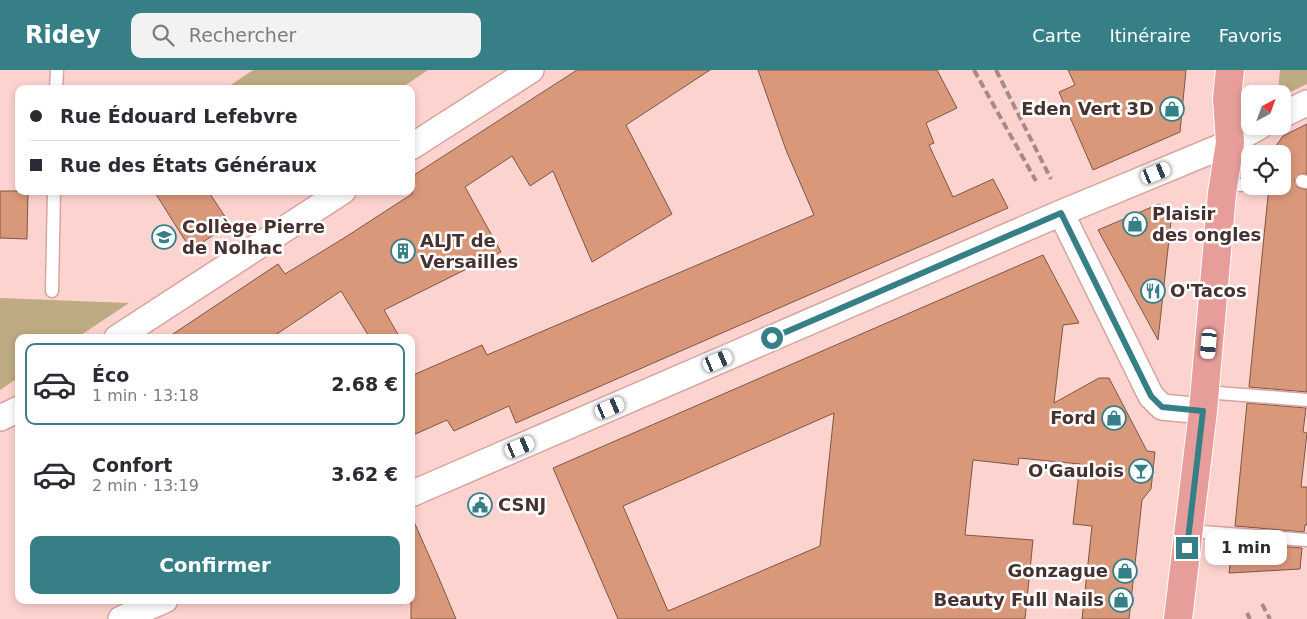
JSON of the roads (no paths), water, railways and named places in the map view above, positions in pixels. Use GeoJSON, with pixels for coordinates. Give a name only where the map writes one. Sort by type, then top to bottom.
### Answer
{"type":"FeatureCollection","features":[{"type":"Feature","properties":{"kind":"main road"},"geometry":{"type":"LineString","coordinates":[[1178,619],[1204,402],[1222,193],[1230,143],[1227,98],[1230,70]]}},
{"type":"Feature","properties":{"kind":"street"},"geometry":{"type":"LineString","coordinates":[[415,144],[530,70]]}},
{"type":"Feature","properties":{"kind":"street"},"geometry":{"type":"LineString","coordinates":[[1291,111],[1307,103]]}},
{"type":"Feature","properties":{"kind":"street"},"geometry":{"type":"LineString","coordinates":[[415,492],[1061,213],[1230,143],[1244,135]]}},
{"type":"Feature","properties":{"kind":"street"},"geometry":{"type":"LineString","coordinates":[[122,334],[337,195]]}},
{"type":"Feature","properties":{"kind":"street"},"geometry":{"type":"LineString","coordinates":[[1061,213],[1151,396],[1162,407],[1204,402]]}},
{"type":"Feature","properties":{"kind":"street"},"geometry":{"type":"LineString","coordinates":[[0,418],[15,411]]}},
{"type":"Feature","properties":{"kind":"street"},"geometry":{"type":"LineString","coordinates":[[121,619],[156,604]]}},
{"type":"Feature","properties":{"kind":"lane"},"geometry":{"type":"LineString","coordinates":[[56,85],[57,70]]}},
{"type":"Feature","properties":{"kind":"lane"},"geometry":{"type":"LineString","coordinates":[[52,291],[54,195]]}},
{"type":"Feature","properties":{"kind":"lane"},"geometry":{"type":"LineString","coordinates":[[1204,402],[1307,400]]}},
{"type":"Feature","properties":{"kind":"lane"},"geometry":{"type":"LineString","coordinates":[[1189,531],[1307,540]]}},
{"type":"Feature","properties":{"kind":"railway"},"geometry":{"type":"LineString","coordinates":[[974,70],[1036,181]]}},
{"type":"Feature","properties":{"kind":"railway"},"geometry":{"type":"LineString","coordinates":[[996,70],[1051,179]]}},
{"type":"Feature","properties":{"kind":"railway"},"geometry":{"type":"LineString","coordinates":[[1262,604],[1270,619]]}},
{"type":"Feature","properties":{"kind":"railway"},"geometry":{"type":"LineString","coordinates":[[1247,613],[1250,619]]}},
{"type":"Feature","properties":{"kind":"place","name":"Eden Vert 3D"},"geometry":{"type":"Point","coordinates":[1172,109]}},
{"type":"Feature","properties":{"kind":"place","name":"Plaisir des ongles"},"geometry":{"type":"Point","coordinates":[1135,224]}},
{"type":"Feature","properties":{"kind":"place","name":"Collège Pierre de Nolhac"},"geometry":{"type":"Point","coordinates":[164,237]}},
{"type":"Feature","properties":{"kind":"place","name":"ALJT de Versailles"},"geometry":{"type":"Point","coordinates":[403,251]}},
{"type":"Feature","properties":{"kind":"place","name":"O'Tacos"},"geometry":{"type":"Point","coordinates":[1153,291]}},
{"type":"Feature","properties":{"kind":"place","name":"Ford"},"geometry":{"type":"Point","coordinates":[1114,418]}},
{"type":"Feature","properties":{"kind":"place","name":"O'Gaulois"},"geometry":{"type":"Point","coordinates":[1141,471]}},
{"type":"Feature","properties":{"kind":"place","name":"CSNJ"},"geometry":{"type":"Point","coordinates":[480,505]}},
{"type":"Feature","properties":{"kind":"place","name":"Gonzague"},"geometry":{"type":"Point","coordinates":[1125,571]}},
{"type":"Feature","properties":{"kind":"place","name":"Beauty Full Nails"},"geometry":{"type":"Point","coordinates":[1121,600]}}]}
